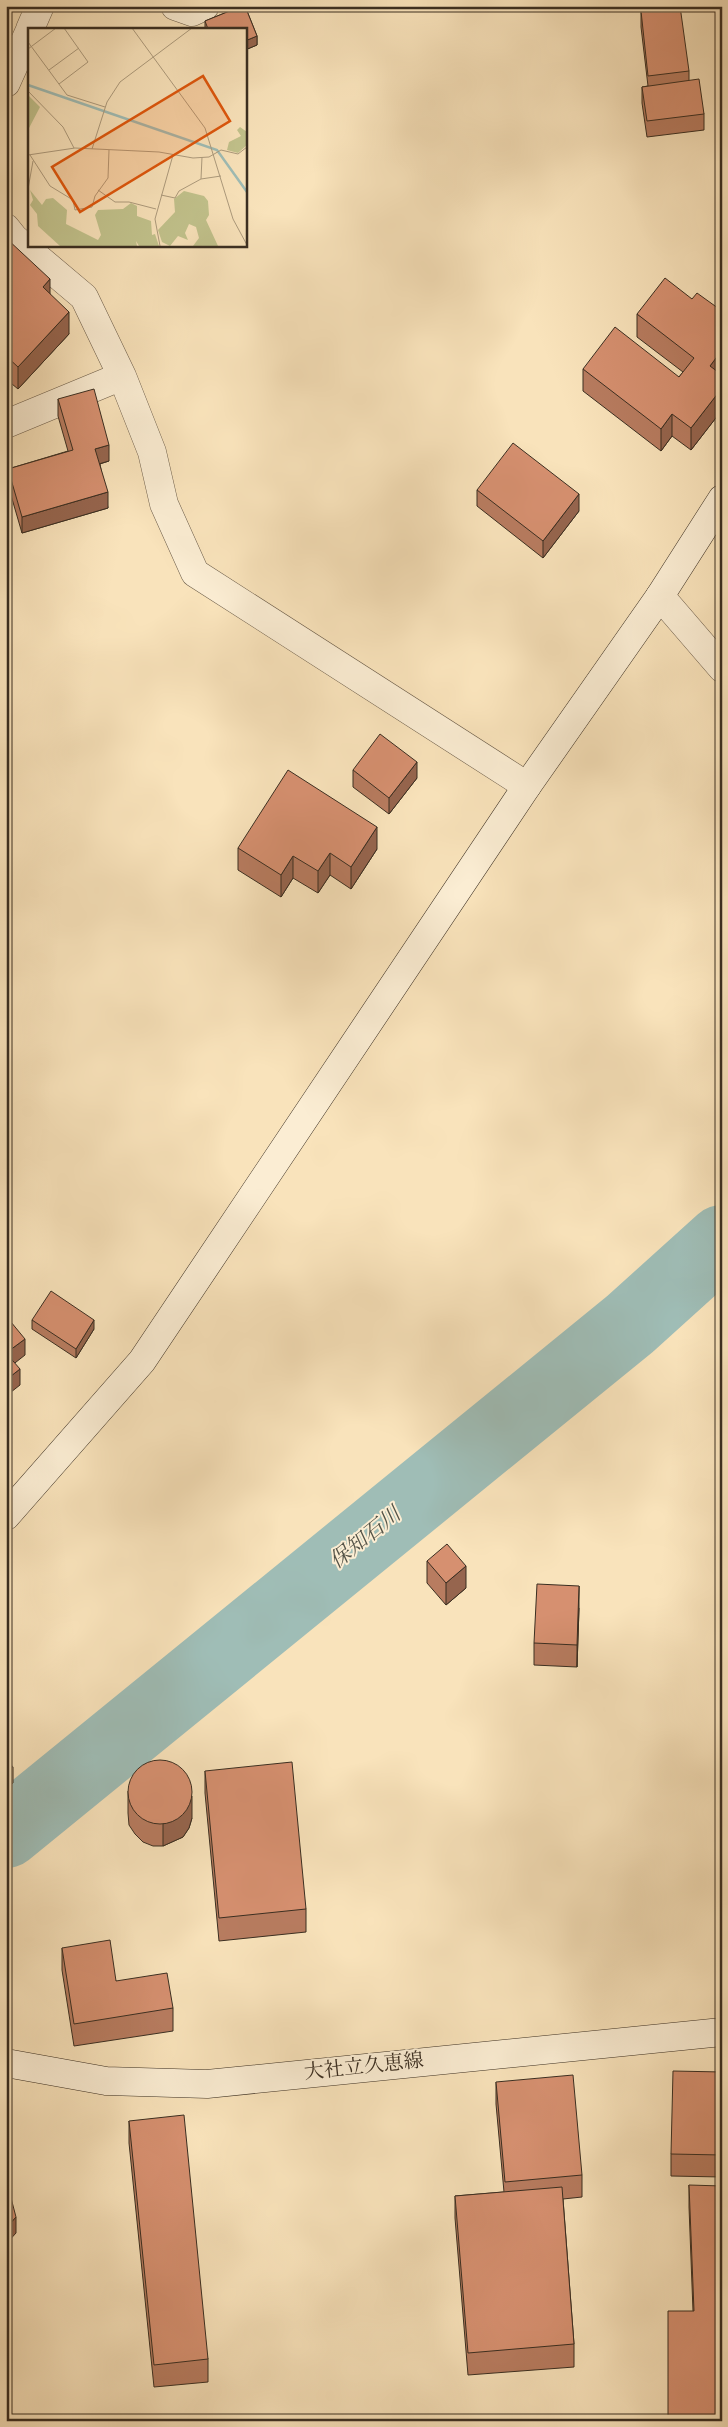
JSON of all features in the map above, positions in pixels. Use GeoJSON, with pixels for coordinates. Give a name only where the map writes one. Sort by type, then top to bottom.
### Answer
{"type":"FeatureCollection","features":[{"type":"Feature","properties":{"kind":"street"},"geometry":{"type":"LineString","coordinates":[[30,28],[40,6]]}},
{"type":"Feature","properties":{"kind":"street"},"geometry":{"type":"LineString","coordinates":[[175,6],[192,12],[205,6]]}},
{"type":"Feature","properties":{"kind":"street"},"geometry":{"type":"LineString","coordinates":[[6,84],[28,32]]}},
{"type":"Feature","properties":{"kind":"street"},"geometry":{"type":"LineString","coordinates":[[6,228],[14,238],[84,297],[122,376],[152,452],[164,504],[195,573],[527,786]]}},
{"type":"Feature","properties":{"kind":"street"},"geometry":{"type":"LineString","coordinates":[[6,424],[122,376]]}},
{"type":"Feature","properties":{"kind":"street"},"geometry":{"type":"LineString","coordinates":[[8,1509],[142,1361],[527,786],[660,596],[722,499]]}},
{"type":"Feature","properties":{"kind":"street"},"geometry":{"type":"LineString","coordinates":[[660,596],[722,668]]}},
{"type":"Feature","properties":{"kind":"street","name":"大社立久恵線"},"geometry":{"type":"LineString","coordinates":[[6,2063],[106,2081],[207,2084],[722,2032]]}},
{"type":"Feature","properties":{"kind":"building"},"geometry":{"type":"Polygon","coordinates":[[[245,6],[257,36],[246,41],[246,28],[208,28],[205,21],[245,6]]]}},
{"type":"Feature","properties":{"kind":"building"},"geometry":{"type":"Polygon","coordinates":[[[680,6],[689,71],[648,76],[641,11],[680,6]]]}},
{"type":"Feature","properties":{"kind":"building"},"geometry":{"type":"Polygon","coordinates":[[[699,79],[704,114],[647,121],[642,87],[699,79]]]}},
{"type":"Feature","properties":{"kind":"building"},"geometry":{"type":"Polygon","coordinates":[[[6,238],[50,279],[43,287],[69,312],[18,367],[6,356],[6,238]]]}},
{"type":"Feature","properties":{"kind":"building"},"geometry":{"type":"Polygon","coordinates":[[[665,278],[692,299],[697,293],[722,311],[722,350],[710,366],[722,375],[722,388],[691,428],[672,414],[661,429],[583,369],[615,327],[679,377],[694,358],[637,314],[665,278]]]}},
{"type":"Feature","properties":{"kind":"building"},"geometry":{"type":"Polygon","coordinates":[[[94,389],[109,445],[95,449],[108,492],[22,517],[8,469],[73,450],[58,399],[94,389]]]}},
{"type":"Feature","properties":{"kind":"building"},"geometry":{"type":"Polygon","coordinates":[[[513,443],[579,494],[543,541],[477,490],[513,443]]]}},
{"type":"Feature","properties":{"kind":"building"},"geometry":{"type":"Polygon","coordinates":[[[380,734],[417,762],[389,798],[353,770],[380,734]]]}},
{"type":"Feature","properties":{"kind":"building"},"geometry":{"type":"Polygon","coordinates":[[[288,770],[377,827],[351,867],[330,853],[318,871],[293,856],[281,875],[238,848],[288,770]]]}},
{"type":"Feature","properties":{"kind":"building"},"geometry":{"type":"Polygon","coordinates":[[[51,1291],[94,1320],[76,1349],[32,1320],[51,1291]]]}},
{"type":"Feature","properties":{"kind":"building"},"geometry":{"type":"Polygon","coordinates":[[[6,1316],[25,1339],[6,1353],[6,1316]]]}},
{"type":"Feature","properties":{"kind":"building"},"geometry":{"type":"Polygon","coordinates":[[[6,1353],[20,1369],[6,1380],[6,1353]]]}},
{"type":"Feature","properties":{"kind":"building"},"geometry":{"type":"Polygon","coordinates":[[[447,1544],[466,1566],[446,1583],[427,1561],[447,1544]]]}},
{"type":"Feature","properties":{"kind":"building"},"geometry":{"type":"Polygon","coordinates":[[[537,1584],[579,1586],[577,1645],[534,1643],[537,1584]]]}},
{"type":"Feature","properties":{"kind":"building"},"geometry":{"type":"Polygon","coordinates":[[[6,1759],[13,1767],[6,1772],[6,1759]]]}},
{"type":"Feature","properties":{"kind":"building"},"geometry":{"type":"Polygon","coordinates":[[[160,1760],[178,1766],[186,1774],[192,1792],[186,1810],[178,1818],[160,1824],[142,1818],[134,1810],[128,1792],[134,1774],[142,1766],[160,1760]]]}},
{"type":"Feature","properties":{"kind":"building"},"geometry":{"type":"Polygon","coordinates":[[[292,1762],[306,1909],[219,1918],[205,1771],[292,1762]]]}},
{"type":"Feature","properties":{"kind":"building"},"geometry":{"type":"Polygon","coordinates":[[[110,1940],[116,1981],[167,1973],[173,2008],[74,2024],[62,1948],[110,1940]]]}},
{"type":"Feature","properties":{"kind":"building"},"geometry":{"type":"Polygon","coordinates":[[[673,2071],[722,2072],[722,2155],[671,2154],[673,2071]]]}},
{"type":"Feature","properties":{"kind":"building"},"geometry":{"type":"Polygon","coordinates":[[[573,2075],[582,2175],[505,2182],[496,2082],[573,2075]]]}},
{"type":"Feature","properties":{"kind":"building"},"geometry":{"type":"Polygon","coordinates":[[[184,2115],[208,2359],[154,2365],[129,2121],[184,2115]]]}},
{"type":"Feature","properties":{"kind":"building"},"geometry":{"type":"Polygon","coordinates":[[[689,2185],[722,2186],[722,2421],[668,2421],[668,2311],[694,2311],[689,2185]]]}},
{"type":"Feature","properties":{"kind":"building"},"geometry":{"type":"Polygon","coordinates":[[[562,2187],[574,2344],[468,2353],[455,2196],[562,2187]]]}},
{"type":"Feature","properties":{"kind":"building"},"geometry":{"type":"Polygon","coordinates":[[[6,2196],[11,2198],[16,2217],[6,2228],[6,2196]]]}},
{"type":"Feature","properties":{"kind":"waterway","name":"保知石川"},"geometry":{"type":"LineString","coordinates":[[6,1832],[630,1324],[722,1241]]}}]}
